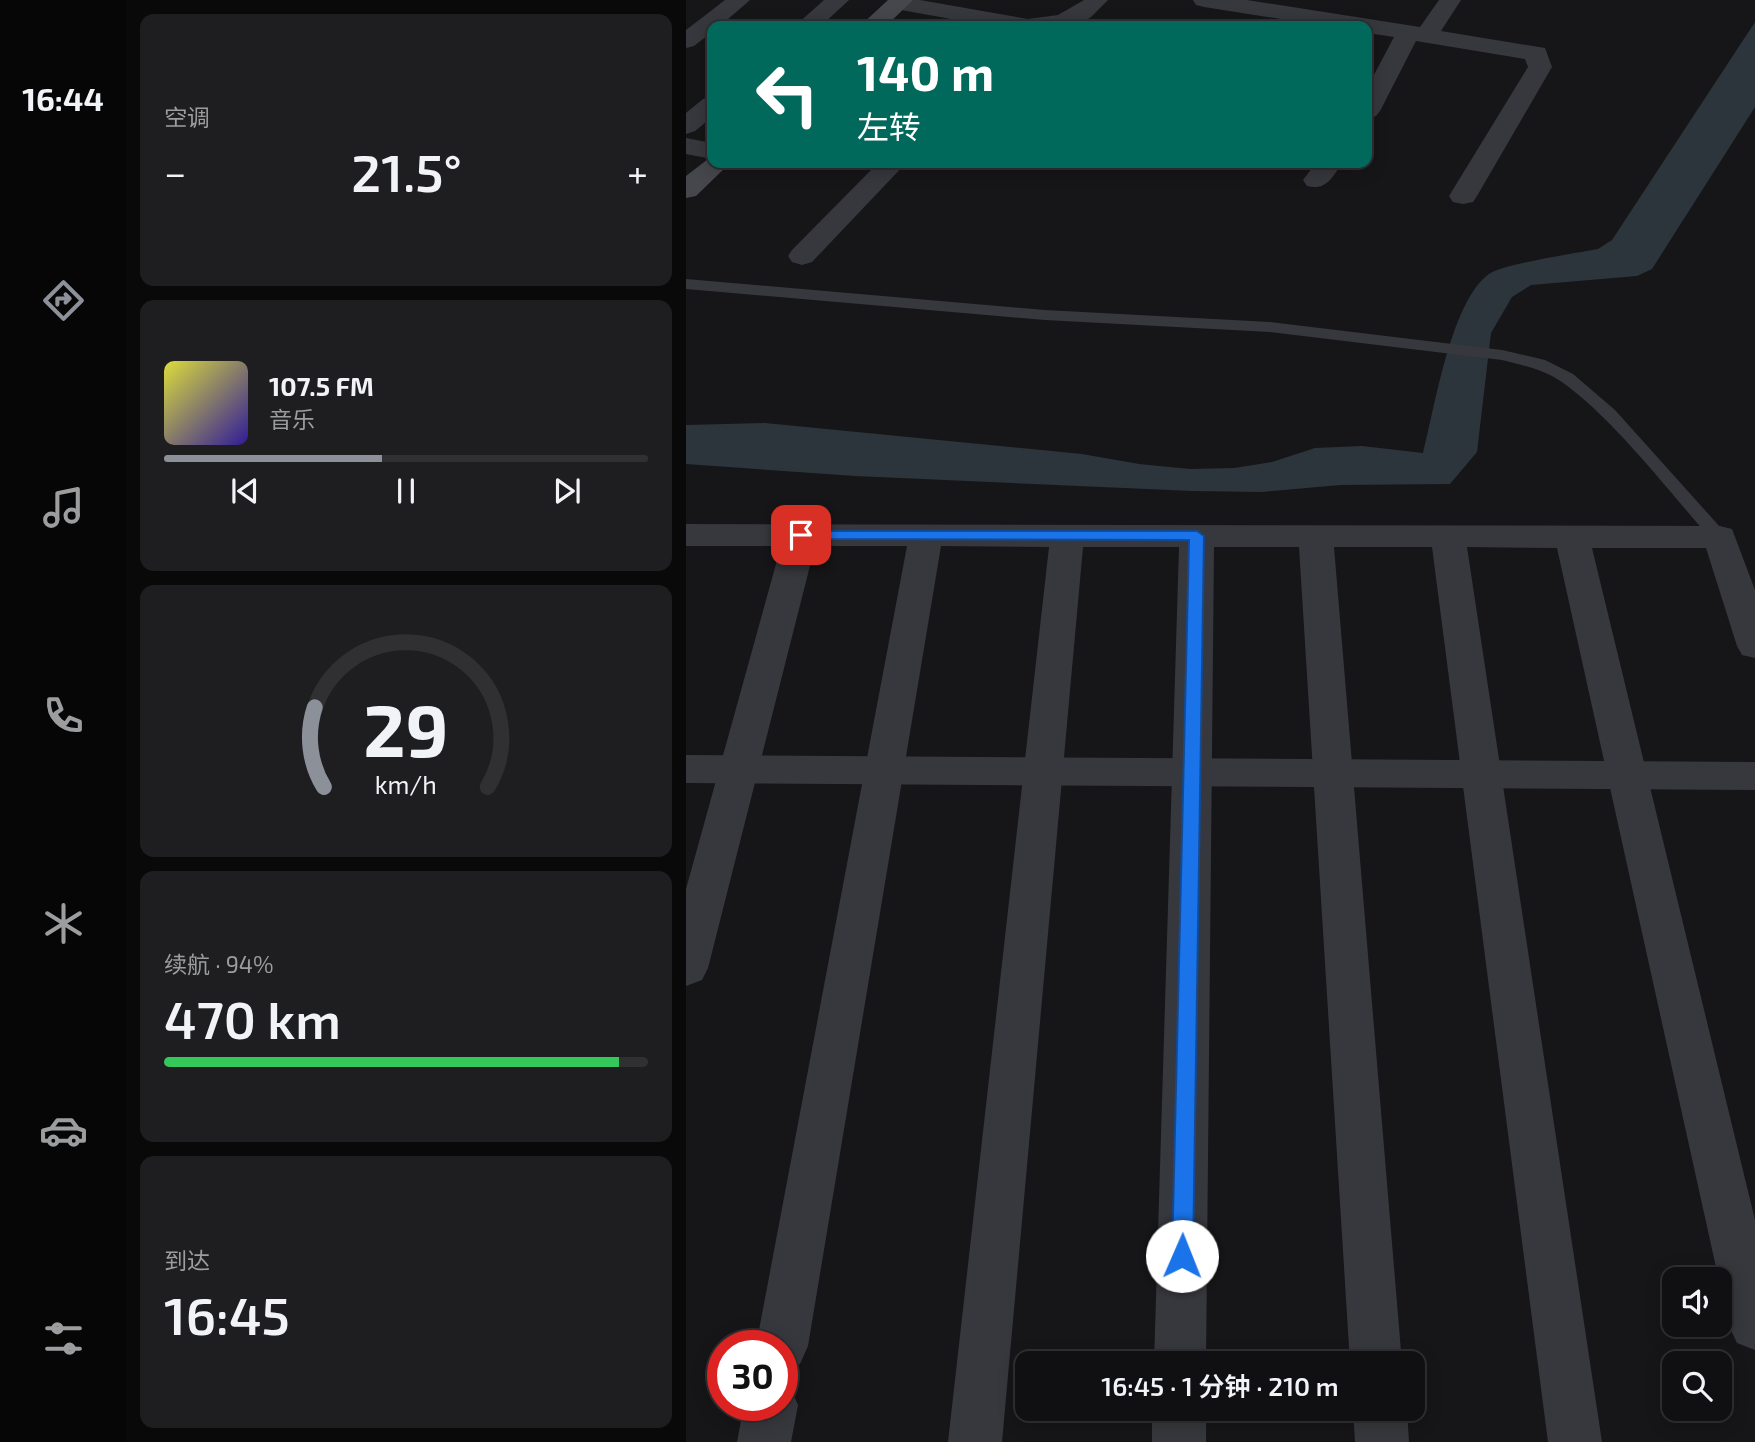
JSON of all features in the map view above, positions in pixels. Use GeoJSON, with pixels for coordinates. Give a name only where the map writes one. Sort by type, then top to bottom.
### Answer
{"type":"FeatureCollection","features":[{"type":"Feature","properties":{"kind":"main road"},"geometry":{"type":"LineString","coordinates":[[878,21],[900,2]]}},
{"type":"Feature","properties":{"kind":"main road"},"geometry":{"type":"LineString","coordinates":[[686,190],[711,168]]}},
{"type":"Feature","properties":{"kind":"street"},"geometry":{"type":"LineString","coordinates":[[712,21],[739,0]]}},
{"type":"Feature","properties":{"kind":"street"},"geometry":{"type":"LineString","coordinates":[[813,21],[838,0]]}},
{"type":"Feature","properties":{"kind":"street"},"geometry":{"type":"LineString","coordinates":[[1064,21],[1083,15],[1097,0]]}},
{"type":"Feature","properties":{"kind":"street"},"geometry":{"type":"LineString","coordinates":[[1204,0],[1342,21]]}},
{"type":"Feature","properties":{"kind":"street"},"geometry":{"type":"LineString","coordinates":[[1372,103],[1417,34],[1450,0]]}},
{"type":"Feature","properties":{"kind":"street"},"geometry":{"type":"LineString","coordinates":[[900,2],[1001,21]]}},
{"type":"Feature","properties":{"kind":"street"},"geometry":{"type":"LineString","coordinates":[[686,41],[707,25]]}},
{"type":"Feature","properties":{"kind":"street"},"geometry":{"type":"LineString","coordinates":[[1372,26],[1536,53],[1539,67],[1463,196]]}},
{"type":"Feature","properties":{"kind":"street"},"geometry":{"type":"LineString","coordinates":[[686,126],[707,108]]}},
{"type":"Feature","properties":{"kind":"street"},"geometry":{"type":"LineString","coordinates":[[686,145],[707,150]]}},
{"type":"Feature","properties":{"kind":"street"},"geometry":{"type":"LineString","coordinates":[[802,256],[888,168]]}},
{"type":"Feature","properties":{"kind":"street"},"geometry":{"type":"LineString","coordinates":[[686,535],[1720,537],[1744,579],[1755,646]]}},
{"type":"Feature","properties":{"kind":"street"},"geometry":{"type":"LineString","coordinates":[[686,968],[801,535]]}},
{"type":"Feature","properties":{"kind":"street"},"geometry":{"type":"LineString","coordinates":[[785,1330],[926,535]]}},
{"type":"Feature","properties":{"kind":"street"},"geometry":{"type":"LineString","coordinates":[[975,1442],[1067,536]]}},
{"type":"Feature","properties":{"kind":"street"},"geometry":{"type":"LineString","coordinates":[[1180,1351],[1197,536]]}},
{"type":"Feature","properties":{"kind":"street"},"geometry":{"type":"LineString","coordinates":[[1316,536],[1375,1351]]}},
{"type":"Feature","properties":{"kind":"street"},"geometry":{"type":"LineString","coordinates":[[1448,536],[1576,1442]]}},
{"type":"Feature","properties":{"kind":"street"},"geometry":{"type":"LineString","coordinates":[[1572,537],[1755,1326]]}},
{"type":"Feature","properties":{"kind":"street"},"geometry":{"type":"LineString","coordinates":[[686,769],[1755,776]]}},
{"type":"Feature","properties":{"kind":"street"},"geometry":{"type":"LineString","coordinates":[[764,1442],[768,1421]]}},
{"type":"Feature","properties":{"kind":"street"},"geometry":{"type":"LineString","coordinates":[[1179,1421],[1179,1442]]}},
{"type":"Feature","properties":{"kind":"street"},"geometry":{"type":"LineString","coordinates":[[1381,1421],[1382,1442]]}},
{"type":"Feature","properties":{"kind":"lane"},"geometry":{"type":"LineString","coordinates":[[686,284],[1032,314],[1270,327],[1502,355],[1539,364],[1567,378],[1609,414],[1720,537]]}},
{"type":"Feature","properties":{"kind":"shaded area"},"geometry":{"type":"Polygon","coordinates":[[[1755,22],[1755,107],[1652,269],[1637,276],[1531,285],[1512,297],[1491,333],[1477,452],[1450,484],[1340,485],[1262,492],[1192,491],[855,476],[686,464],[686,425],[765,423],[1082,454],[1190,469],[1234,468],[1272,462],[1315,448],[1362,446],[1423,453],[1446,356],[1464,307],[1476,288],[1489,274],[1497,270],[1598,249],[1612,240],[1755,22]]]}},
{"type":"Feature","properties":{"kind":"route"},"geometry":{"type":"LineString","coordinates":[[801,535],[1197,536],[1182,1256]]}}]}
